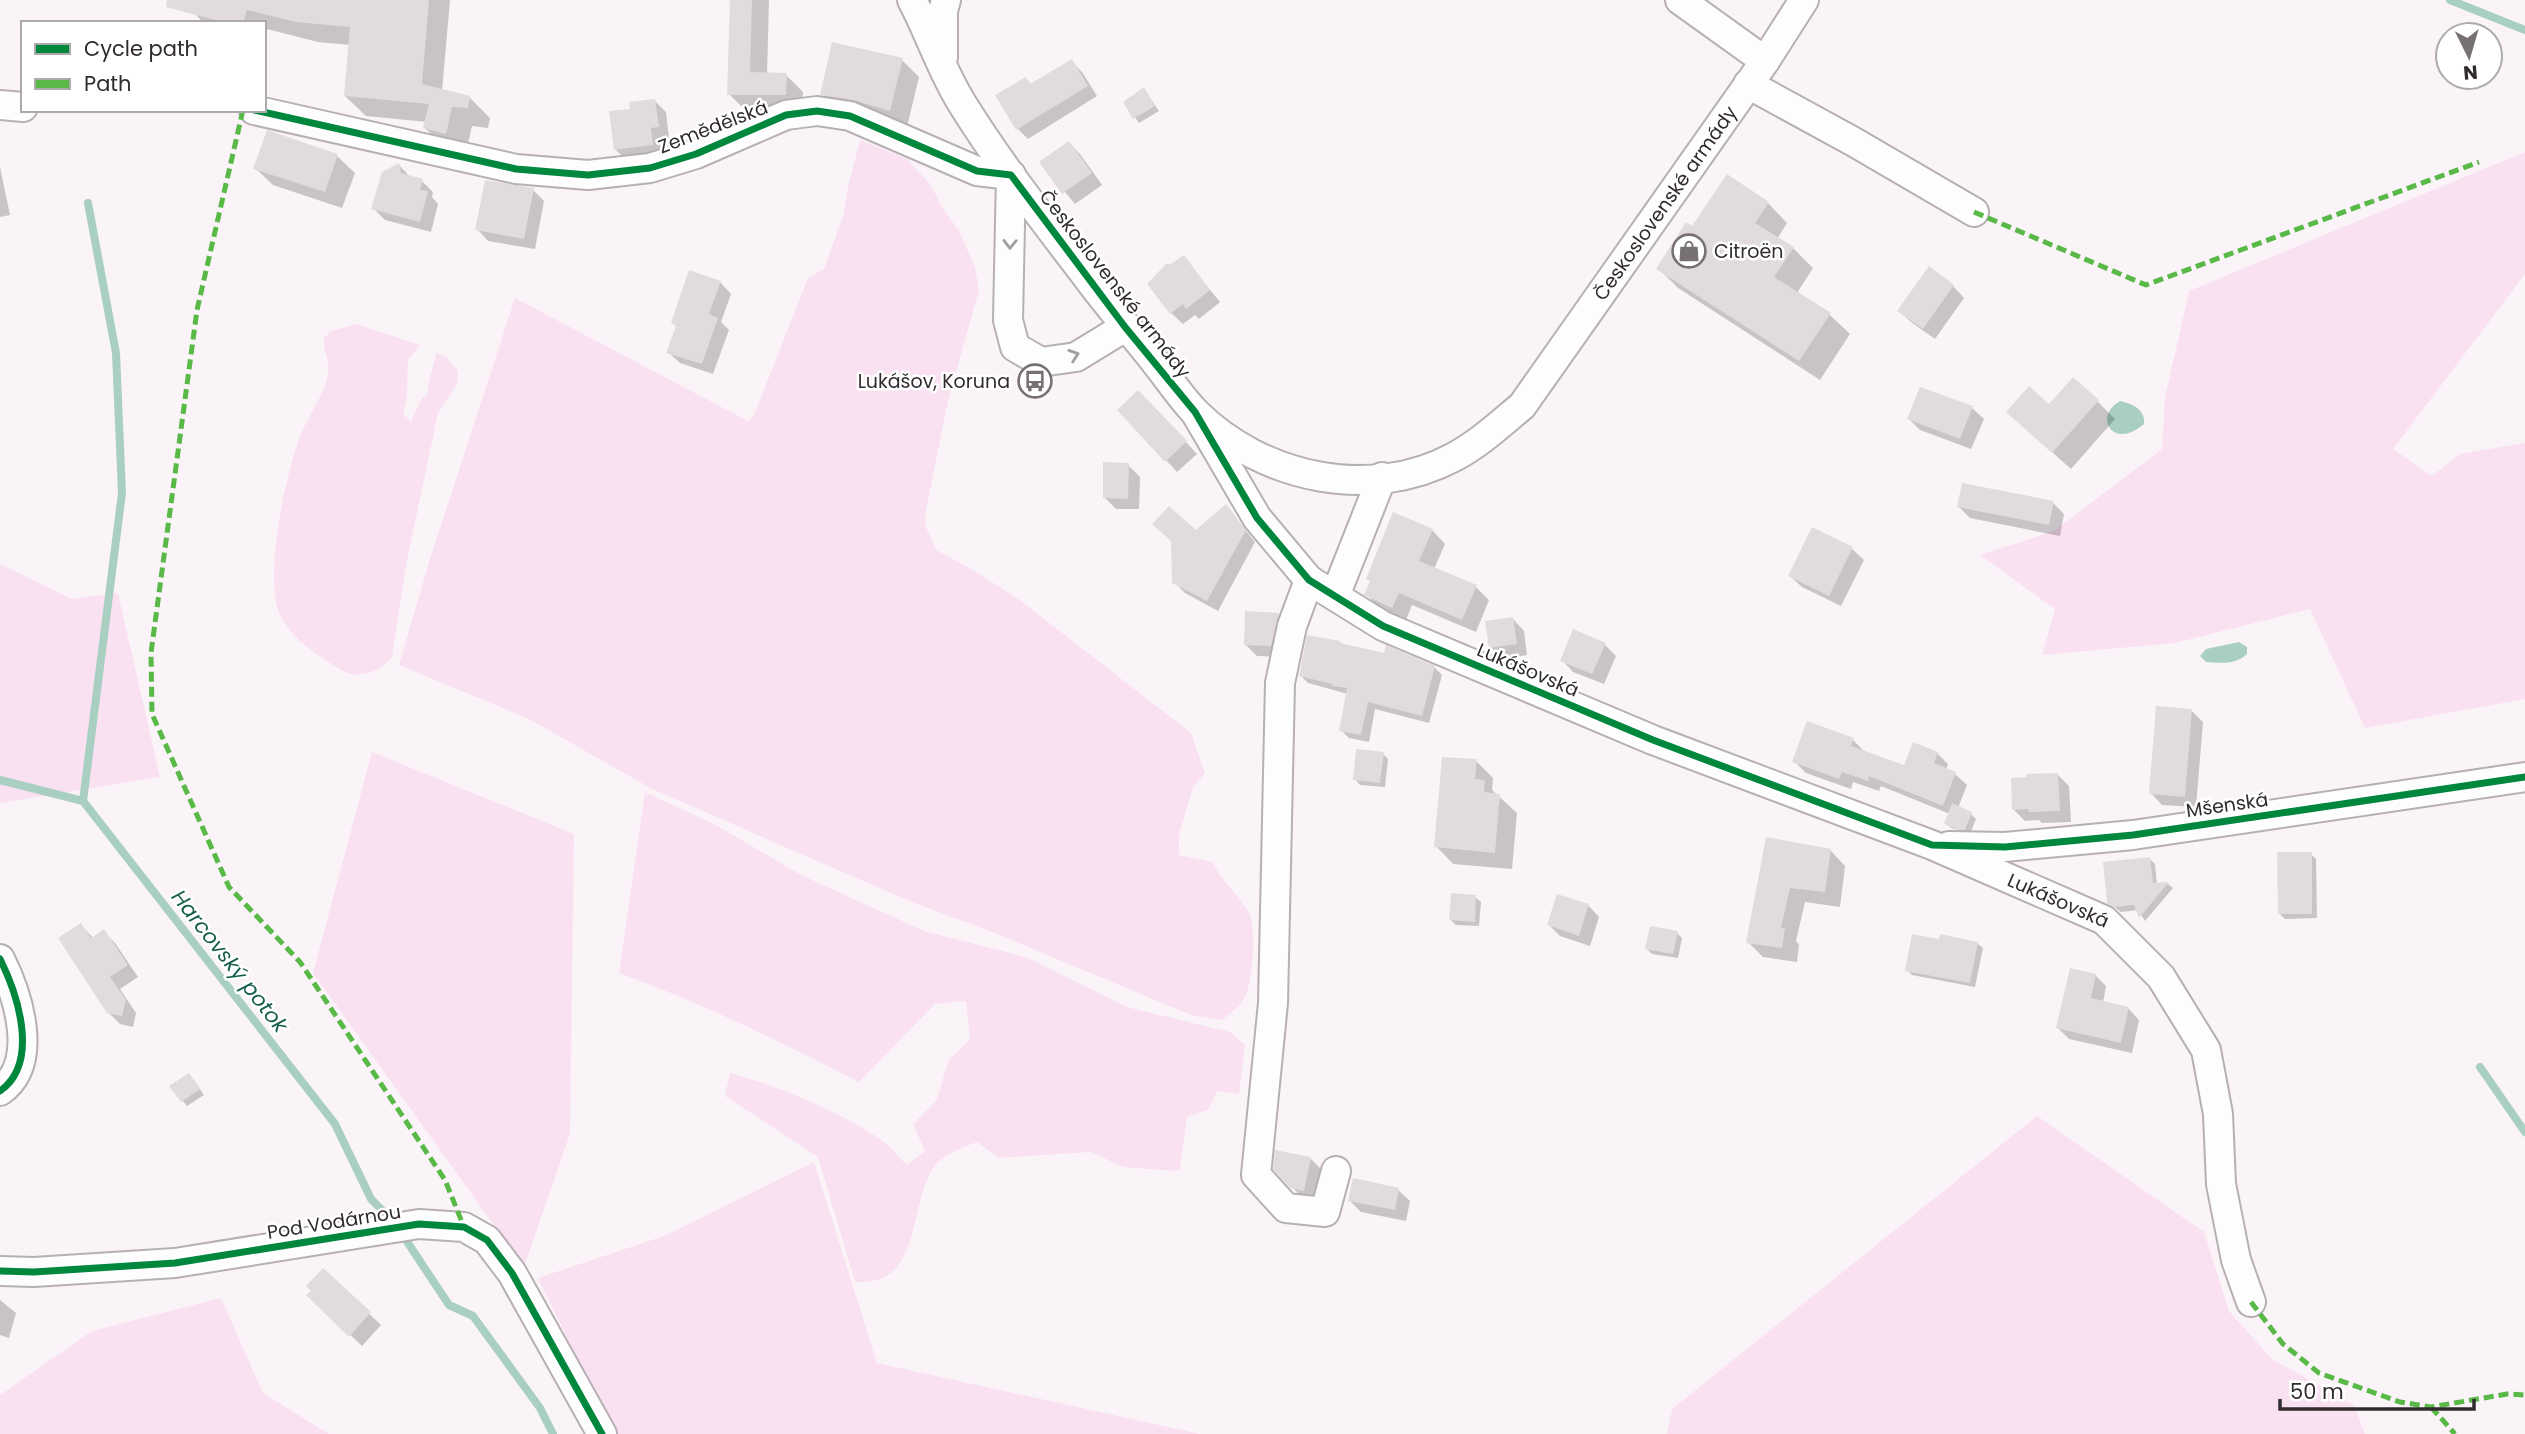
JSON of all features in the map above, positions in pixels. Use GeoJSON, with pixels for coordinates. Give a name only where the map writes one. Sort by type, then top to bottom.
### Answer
{"type":"FeatureCollection","features":[{"type":"Feature","properties":{"kind":"street","name":"Československé armády"},"geometry":{"type":"LineString","coordinates":[[912,0],[962,103],[1011,175],[1125,327],[1195,412],[1232,442],[1259,458],[1321,478],[1352,480],[1422,471],[1454,457],[1484,438],[1522,406],[1765,61],[1804,0]]}},
{"type":"Feature","properties":{"kind":"street","name":"Československé armády"},"geometry":{"type":"LineString","coordinates":[[943,66],[943,11],[946,0]]}},
{"type":"Feature","properties":{"kind":"street"},"geometry":{"type":"LineString","coordinates":[[1681,0],[1765,61]]}},
{"type":"Feature","properties":{"kind":"street"},"geometry":{"type":"LineString","coordinates":[[1748,84],[1974,212]]}},
{"type":"Feature","properties":{"kind":"street"},"geometry":{"type":"LineString","coordinates":[[0,105],[21,107]]}},
{"type":"Feature","properties":{"kind":"street","name":"Zemědělská"},"geometry":{"type":"LineString","coordinates":[[263,112],[516,169],[587,174],[650,168],[696,154],[786,115],[817,111],[850,116],[977,171],[1011,175]]}},
{"type":"Feature","properties":{"kind":"street"},"geometry":{"type":"LineString","coordinates":[[1011,175],[1008,320],[1015,347],[1041,362],[1076,357],[1125,327]]}},
{"type":"Feature","properties":{"kind":"street","name":"Lukášovská"},"geometry":{"type":"LineString","coordinates":[[1195,412],[1257,518],[1309,580],[1383,626],[1653,740],[1932,845],[2104,920],[2161,976],[2206,1050],[2218,1114],[2221,1184],[2235,1260],[2251,1302]]}},
{"type":"Feature","properties":{"kind":"street"},"geometry":{"type":"LineString","coordinates":[[1335,596],[1382,477]]}},
{"type":"Feature","properties":{"kind":"street"},"geometry":{"type":"LineString","coordinates":[[1309,580],[1292,626],[1280,683],[1273,1003],[1255,1175],[1286,1208],[1325,1212],[1336,1171]]}},
{"type":"Feature","properties":{"kind":"street","name":"Mšenská"},"geometry":{"type":"LineString","coordinates":[[1932,845],[2005,848],[2133,835],[2525,777]]}},
{"type":"Feature","properties":{"kind":"street"},"geometry":{"type":"LineString","coordinates":[[0,958],[16,1003],[23,1041],[17,1073],[0,1091]]}},
{"type":"Feature","properties":{"kind":"street","name":"Pod Vodárnou"},"geometry":{"type":"LineString","coordinates":[[0,1271],[34,1272],[175,1264],[419,1224],[464,1227],[487,1240],[512,1273],[602,1434]]}},
{"type":"Feature","properties":{"kind":"shaded area"},"geometry":{"type":"Polygon","coordinates":[[[860,140],[907,159],[931,185],[959,231],[975,267],[979,290],[948,401],[925,516],[926,527],[936,550],[1021,601],[1191,733],[1205,773],[1193,787],[1179,835],[1179,855],[1212,862],[1251,918],[1253,954],[1248,990],[1241,1004],[1222,1020],[1191,1015],[992,932],[909,901],[652,789],[529,719],[399,665],[429,562],[515,298],[748,421],[754,415],[808,278],[824,269],[843,216],[860,140]]]}},
{"type":"Feature","properties":{"kind":"shaded area"},"geometry":{"type":"Polygon","coordinates":[[[2525,152],[2525,274],[2393,449],[2432,476],[2460,454],[2525,443],[2525,699],[2365,728],[2310,609],[2175,643],[2042,655],[2055,609],[1980,555],[2054,531],[2162,449],[2165,398],[2189,291],[2525,152]]]}},
{"type":"Feature","properties":{"kind":"shaded area"},"geometry":{"type":"Polygon","coordinates":[[[356,324],[420,345],[408,360],[407,396],[403,414],[411,421],[422,398],[427,395],[436,353],[446,356],[458,371],[457,384],[438,413],[406,565],[392,657],[376,670],[355,675],[324,659],[286,626],[276,600],[274,579],[278,526],[295,451],[323,390],[328,372],[323,339],[331,331],[356,324]]]}},
{"type":"Feature","properties":{"kind":"shaded area"},"geometry":{"type":"Polygon","coordinates":[[[2120,401],[2137,408],[2144,424],[2133,431],[2115,433],[2107,422],[2108,415],[2112,407],[2120,401]]]}},
{"type":"Feature","properties":{"kind":"shaded area"},"geometry":{"type":"Polygon","coordinates":[[[0,564],[72,599],[118,593],[160,777],[0,803],[0,564]]]}},
{"type":"Feature","properties":{"kind":"shaded area"},"geometry":{"type":"Polygon","coordinates":[[[2239,642],[2247,647],[2247,654],[2238,660],[2206,662],[2200,656],[2206,649],[2239,642]]]}},
{"type":"Feature","properties":{"kind":"shaded area"},"geometry":{"type":"Polygon","coordinates":[[[372,752],[574,834],[570,1134],[524,1267],[313,973],[372,752]]]}},
{"type":"Feature","properties":{"kind":"shaded area"},"geometry":{"type":"Polygon","coordinates":[[[645,792],[716,825],[801,875],[924,931],[1026,957],[1127,1007],[1230,1032],[1245,1045],[1239,1094],[1217,1091],[1208,1110],[1187,1117],[1180,1169],[1175,1171],[1123,1167],[1091,1152],[998,1158],[977,1142],[958,1150],[940,1161],[932,1170],[910,1242],[892,1272],[877,1280],[855,1282],[818,1157],[725,1096],[730,1073],[789,1093],[851,1121],[884,1142],[907,1165],[925,1151],[913,1124],[936,1101],[949,1060],[970,1039],[966,1001],[935,1004],[859,1082],[741,1024],[619,973],[645,792]]]}},
{"type":"Feature","properties":{"kind":"shaded area"},"geometry":{"type":"Polygon","coordinates":[[[2037,1116],[2204,1232],[2229,1311],[2272,1359],[2354,1405],[2365,1434],[1667,1434],[1672,1409],[2037,1116]]]}},
{"type":"Feature","properties":{"kind":"shaded area"},"geometry":{"type":"Polygon","coordinates":[[[814,1162],[877,1363],[1200,1434],[614,1434],[538,1278],[664,1236],[814,1162]]]}},
{"type":"Feature","properties":{"kind":"shaded area"},"geometry":{"type":"Polygon","coordinates":[[[221,1298],[263,1393],[329,1434],[0,1434],[0,1395],[92,1331],[221,1298]]]}},
{"type":"Feature","properties":{"kind":"building"},"geometry":{"type":"Polygon","coordinates":[[[167,0],[429,0],[422,84],[470,96],[468,108],[452,107],[446,134],[423,128],[429,104],[344,96],[350,27],[296,22],[247,10],[244,21],[218,21],[166,7],[167,0]]]}},
{"type":"Feature","properties":{"kind":"building"},"geometry":{"type":"Polygon","coordinates":[[[730,0],[752,0],[750,72],[787,73],[786,95],[727,95],[730,0]]]}},
{"type":"Feature","properties":{"kind":"building"},"geometry":{"type":"Polygon","coordinates":[[[832,42],[903,58],[890,111],[853,100],[820,95],[832,42]]]}},
{"type":"Feature","properties":{"kind":"building"},"geometry":{"type":"Polygon","coordinates":[[[1072,59],[1088,86],[1016,130],[995,95],[1026,77],[1030,84],[1072,59]]]}},
{"type":"Feature","properties":{"kind":"building"},"geometry":{"type":"Polygon","coordinates":[[[1144,87],[1155,106],[1133,119],[1123,102],[1144,87]]]}},
{"type":"Feature","properties":{"kind":"building"},"geometry":{"type":"Polygon","coordinates":[[[655,99],[659,127],[651,128],[653,145],[614,150],[609,111],[630,109],[629,102],[655,99]]]}},
{"type":"Feature","properties":{"kind":"building"},"geometry":{"type":"Polygon","coordinates":[[[267,130],[338,154],[325,192],[253,169],[267,130]]]}},
{"type":"Feature","properties":{"kind":"building"},"geometry":{"type":"Polygon","coordinates":[[[1069,141],[1092,173],[1062,194],[1039,162],[1069,141]]]}},
{"type":"Feature","properties":{"kind":"building"},"geometry":{"type":"Polygon","coordinates":[[[399,163],[401,173],[423,179],[420,190],[428,191],[420,222],[371,209],[382,172],[399,163]]]}},
{"type":"Feature","properties":{"kind":"building"},"geometry":{"type":"Polygon","coordinates":[[[1727,174],[1769,202],[1755,223],[1794,247],[1774,277],[1831,313],[1799,361],[1656,269],[1686,222],[1692,226],[1727,174]]]}},
{"type":"Feature","properties":{"kind":"building"},"geometry":{"type":"Polygon","coordinates":[[[485,180],[534,188],[524,239],[475,230],[485,180]]]}},
{"type":"Feature","properties":{"kind":"building"},"geometry":{"type":"Polygon","coordinates":[[[1184,255],[1210,290],[1186,309],[1183,304],[1170,314],[1147,284],[1166,264],[1171,264],[1184,255]]]}},
{"type":"Feature","properties":{"kind":"building"},"geometry":{"type":"Polygon","coordinates":[[[1929,266],[1954,285],[1923,329],[1897,311],[1929,266]]]}},
{"type":"Feature","properties":{"kind":"building"},"geometry":{"type":"Polygon","coordinates":[[[689,270],[721,281],[709,314],[718,318],[702,364],[666,353],[676,326],[671,323],[689,270]]]}},
{"type":"Feature","properties":{"kind":"building"},"geometry":{"type":"Polygon","coordinates":[[[2073,377],[2099,400],[2052,453],[2006,412],[2029,386],[2049,404],[2073,377]]]}},
{"type":"Feature","properties":{"kind":"building"},"geometry":{"type":"Polygon","coordinates":[[[1920,387],[1973,406],[1960,439],[1907,419],[1920,387]]]}},
{"type":"Feature","properties":{"kind":"building"},"geometry":{"type":"Polygon","coordinates":[[[1138,390],[1187,441],[1165,462],[1117,410],[1138,390]]]}},
{"type":"Feature","properties":{"kind":"building"},"geometry":{"type":"Polygon","coordinates":[[[1103,462],[1129,463],[1128,499],[1103,498],[1103,462]]]}},
{"type":"Feature","properties":{"kind":"building"},"geometry":{"type":"Polygon","coordinates":[[[1962,483],[2054,501],[2049,525],[1957,507],[1962,483]]]}},
{"type":"Feature","properties":{"kind":"building"},"geometry":{"type":"Polygon","coordinates":[[[1226,504],[1246,530],[1207,601],[1172,583],[1171,541],[1152,524],[1169,506],[1196,530],[1226,504]]]}},
{"type":"Feature","properties":{"kind":"building"},"geometry":{"type":"Polygon","coordinates":[[[1393,512],[1433,529],[1419,561],[1477,585],[1462,620],[1399,593],[1392,608],[1364,595],[1370,581],[1366,579],[1393,512]]]}},
{"type":"Feature","properties":{"kind":"building"},"geometry":{"type":"Polygon","coordinates":[[[1812,527],[1853,547],[1829,596],[1788,576],[1812,527]]]}},
{"type":"Feature","properties":{"kind":"building"},"geometry":{"type":"Polygon","coordinates":[[[1245,611],[1279,613],[1271,646],[1244,645],[1245,611]]]}},
{"type":"Feature","properties":{"kind":"building"},"geometry":{"type":"Polygon","coordinates":[[[1513,617],[1517,644],[1489,648],[1485,621],[1513,617]]]}},
{"type":"Feature","properties":{"kind":"building"},"geometry":{"type":"Polygon","coordinates":[[[1573,629],[1606,643],[1592,674],[1560,661],[1573,629]]]}},
{"type":"Feature","properties":{"kind":"building"},"geometry":{"type":"Polygon","coordinates":[[[1307,635],[1384,653],[1386,645],[1435,666],[1422,716],[1368,702],[1361,735],[1339,731],[1347,688],[1299,676],[1307,635]]]}},
{"type":"Feature","properties":{"kind":"building"},"geometry":{"type":"Polygon","coordinates":[[[2156,706],[2192,709],[2185,797],[2149,794],[2156,706]]]}},
{"type":"Feature","properties":{"kind":"building"},"geometry":{"type":"Polygon","coordinates":[[[1807,721],[1854,738],[1851,746],[1904,765],[1913,742],[1938,752],[1934,763],[1956,772],[1943,806],[1869,776],[1868,781],[1842,772],[1839,779],[1792,762],[1807,721]]]}},
{"type":"Feature","properties":{"kind":"building"},"geometry":{"type":"Polygon","coordinates":[[[1356,749],[1384,752],[1380,783],[1353,780],[1356,749]]]}},
{"type":"Feature","properties":{"kind":"building"},"geometry":{"type":"Polygon","coordinates":[[[1442,757],[1477,759],[1475,779],[1485,780],[1484,792],[1500,794],[1495,853],[1434,847],[1442,757]]]}},
{"type":"Feature","properties":{"kind":"building"},"geometry":{"type":"Polygon","coordinates":[[[2058,773],[2060,811],[2012,810],[2011,778],[2026,777],[2026,774],[2058,773]]]}},
{"type":"Feature","properties":{"kind":"building"},"geometry":{"type":"Polygon","coordinates":[[[1952,803],[1972,812],[1965,830],[1944,824],[1952,803]]]}},
{"type":"Feature","properties":{"kind":"building"},"geometry":{"type":"Polygon","coordinates":[[[1766,837],[1831,849],[1825,892],[1790,888],[1781,928],[1785,928],[1782,948],[1746,943],[1766,837]]]}},
{"type":"Feature","properties":{"kind":"building"},"geometry":{"type":"Polygon","coordinates":[[[2277,852],[2312,852],[2312,914],[2278,914],[2277,852]]]}},
{"type":"Feature","properties":{"kind":"building"},"geometry":{"type":"Polygon","coordinates":[[[2150,857],[2153,883],[2169,882],[2139,918],[2134,905],[2114,907],[2107,903],[2103,862],[2150,857]]]}},
{"type":"Feature","properties":{"kind":"building"},"geometry":{"type":"Polygon","coordinates":[[[1451,893],[1476,895],[1475,922],[1449,920],[1451,893]]]}},
{"type":"Feature","properties":{"kind":"building"},"geometry":{"type":"Polygon","coordinates":[[[1557,894],[1589,904],[1579,936],[1547,925],[1557,894]]]}},
{"type":"Feature","properties":{"kind":"building"},"geometry":{"type":"Polygon","coordinates":[[[81,923],[91,938],[104,929],[128,965],[110,977],[126,1000],[122,1016],[107,1013],[58,938],[81,923]]]}},
{"type":"Feature","properties":{"kind":"building"},"geometry":{"type":"Polygon","coordinates":[[[1650,926],[1678,931],[1673,954],[1645,949],[1650,926]]]}},
{"type":"Feature","properties":{"kind":"building"},"geometry":{"type":"Polygon","coordinates":[[[1912,934],[1939,939],[1940,934],[1978,942],[1970,983],[1905,971],[1912,934]]]}},
{"type":"Feature","properties":{"kind":"building"},"geometry":{"type":"Polygon","coordinates":[[[2070,968],[2096,974],[2091,998],[2129,1007],[2121,1043],[2056,1028],[2070,968]]]}},
{"type":"Feature","properties":{"kind":"building"},"geometry":{"type":"Polygon","coordinates":[[[189,1073],[200,1089],[181,1102],[169,1086],[189,1073]]]}},
{"type":"Feature","properties":{"kind":"building"},"geometry":{"type":"Polygon","coordinates":[[[1275,1150],[1311,1157],[1304,1191],[1290,1188],[1273,1169],[1275,1150]]]}},
{"type":"Feature","properties":{"kind":"building"},"geometry":{"type":"Polygon","coordinates":[[[1353,1178],[1399,1188],[1395,1210],[1348,1201],[1353,1178]]]}},
{"type":"Feature","properties":{"kind":"building"},"geometry":{"type":"Polygon","coordinates":[[[323,1268],[371,1312],[349,1337],[306,1295],[311,1291],[306,1286],[323,1268]]]}},
{"type":"Feature","properties":{"kind":"waterway"},"geometry":{"type":"LineString","coordinates":[[2450,0],[2525,30]]}},
{"type":"Feature","properties":{"kind":"waterway"},"geometry":{"type":"LineString","coordinates":[[83,801],[122,493],[116,353],[88,203]]}},
{"type":"Feature","properties":{"kind":"waterway","name":"Harcovský potok"},"geometry":{"type":"LineString","coordinates":[[0,780],[83,801],[335,1124],[371,1199],[389,1217]]}},
{"type":"Feature","properties":{"kind":"waterway"},"geometry":{"type":"LineString","coordinates":[[2480,1067],[2525,1132]]}},
{"type":"Feature","properties":{"kind":"waterway","name":"Harcovský potok"},"geometry":{"type":"LineString","coordinates":[[406,1240],[449,1305],[473,1316],[540,1408],[553,1434]]}},
{"type":"Feature","properties":{"kind":"marked path"},"geometry":{"type":"LineString","coordinates":[[243,112],[197,310],[151,653],[152,714],[229,887],[300,962],[445,1180],[464,1227]]}},
{"type":"Feature","properties":{"kind":"marked path"},"geometry":{"type":"LineString","coordinates":[[1974,212],[2146,285],[2479,162]]}},
{"type":"Feature","properties":{"kind":"marked path"},"geometry":{"type":"LineString","coordinates":[[2251,1302],[2283,1344],[2319,1373],[2400,1402],[2431,1407],[2507,1394],[2525,1395]]}},
{"type":"Feature","properties":{"kind":"marked path"},"geometry":{"type":"LineString","coordinates":[[2431,1407],[2455,1434]]}},
{"type":"Feature","properties":{"kind":"cycle path"},"geometry":{"type":"LineString","coordinates":[[263,112],[516,169],[588,175],[650,168],[696,154],[786,115],[817,111],[850,116],[977,171],[1011,175],[1125,327],[1195,412],[1257,518],[1309,580],[1383,626],[1653,740],[1932,845],[2005,847],[2133,835],[2525,777]]}},
{"type":"Feature","properties":{"kind":"cycle path"},"geometry":{"type":"LineString","coordinates":[[0,959],[13,991],[22,1028],[19,1064],[12,1079],[0,1091]]}},
{"type":"Feature","properties":{"kind":"cycle path"},"geometry":{"type":"LineString","coordinates":[[0,1271],[34,1272],[175,1263],[419,1224],[464,1227],[487,1240],[512,1273],[602,1434]]}},
{"type":"Feature","properties":{"kind":"place","name":"Citroën"},"geometry":{"type":"Point","coordinates":[1689,251]}},
{"type":"Feature","properties":{"kind":"place","name":"Lukášov, Koruna"},"geometry":{"type":"Point","coordinates":[1035,381]}}]}
